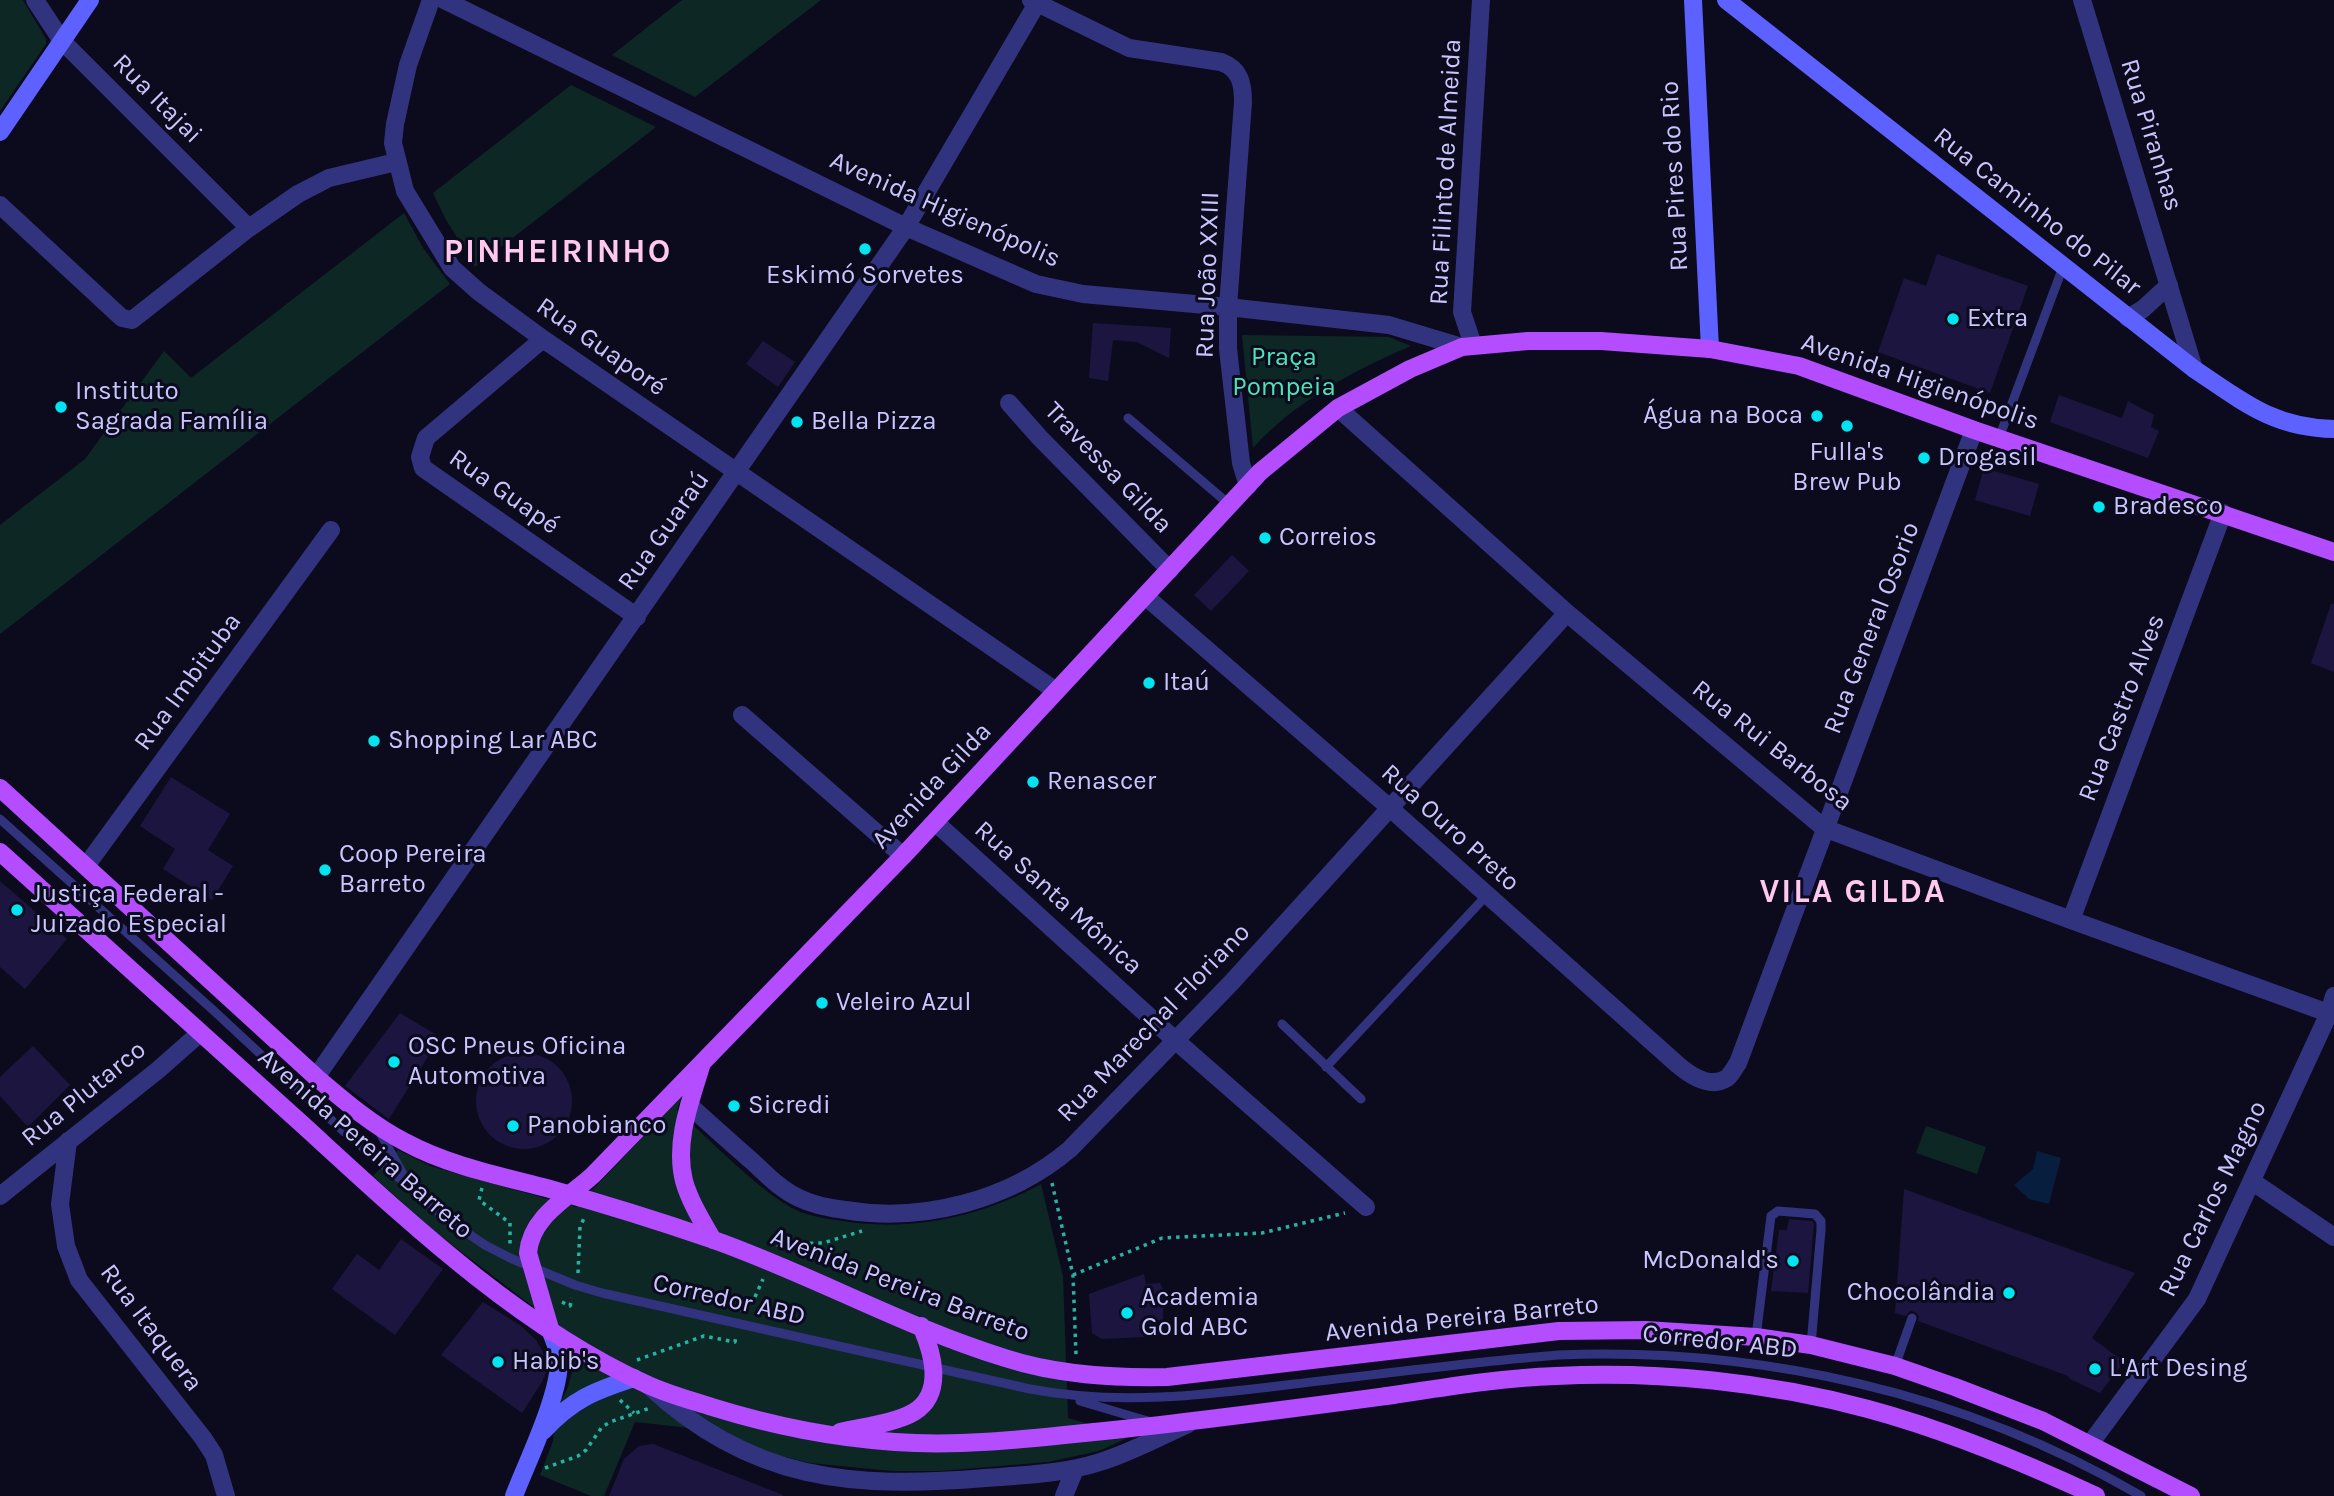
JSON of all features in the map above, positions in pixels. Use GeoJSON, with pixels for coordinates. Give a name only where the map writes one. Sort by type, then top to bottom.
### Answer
{"type":"FeatureCollection","features":[{"type":"Feature","properties":{"kind":"main road"},"geometry":{"type":"LineString","coordinates":[[0,132],[90,0]]}},
{"type":"Feature","properties":{"kind":"main road","name":"Rua Pires do Rio"},"geometry":{"type":"LineString","coordinates":[[1693,0],[1710,349]]}},
{"type":"Feature","properties":{"kind":"main road","name":"Rua Caminho do Pilar"},"geometry":{"type":"LineString","coordinates":[[1726,0],[2194,369],[2257,411],[2289,424],[2334,429]]}},
{"type":"Feature","properties":{"kind":"main road","name":"Avenida Higienópolis"},"geometry":{"type":"LineString","coordinates":[[1467,346],[1528,341],[1601,341],[1710,349],[1799,366],[1974,430],[2334,552]]}},
{"type":"Feature","properties":{"kind":"main road","name":"Avenida Gilda"},"geometry":{"type":"LineString","coordinates":[[551,1332],[528,1253],[529,1242],[538,1223],[571,1195],[903,856],[1261,472],[1338,408],[1410,369],[1467,346]]}},
{"type":"Feature","properties":{"kind":"main road","name":"Avenida Pereira Barreto"},"geometry":{"type":"LineString","coordinates":[[0,788],[316,1077],[350,1106],[402,1142],[431,1155],[571,1195],[713,1240],[1007,1359],[1117,1378],[1167,1377],[1559,1331],[1646,1330],[1756,1337],[1811,1345],[1895,1366],[2043,1420],[2191,1496]]}},
{"type":"Feature","properties":{"kind":"main road","name":"Avenida Pereira Barreto"},"geometry":{"type":"LineString","coordinates":[[0,852],[428,1238],[551,1332],[642,1382],[764,1422],[895,1442],[945,1443],[1068,1435],[1193,1422],[1513,1378],[1618,1375],[1675,1378],[1730,1383],[1864,1408],[1919,1424],[2096,1496]]}},
{"type":"Feature","properties":{"kind":"main road"},"geometry":{"type":"LineString","coordinates":[[703,1059],[682,1134],[681,1158],[684,1180],[693,1204],[713,1240]]}},
{"type":"Feature","properties":{"kind":"main road"},"geometry":{"type":"LineString","coordinates":[[833,1434],[900,1418],[914,1412],[924,1403],[932,1384],[934,1368],[931,1349],[920,1326]]}},
{"type":"Feature","properties":{"kind":"main road"},"geometry":{"type":"LineString","coordinates":[[514,1496],[538,1436],[558,1370],[559,1358],[551,1332]]}},
{"type":"Feature","properties":{"kind":"main road"},"geometry":{"type":"LineString","coordinates":[[538,1436],[568,1406],[584,1396],[642,1382]]}},
{"type":"Feature","properties":{"kind":"street","name":"Rua Itajai"},"geometry":{"type":"LineString","coordinates":[[35,0],[62,41],[249,228]]}},
{"type":"Feature","properties":{"kind":"street","name":"Rua Guaporé"},"geometry":{"type":"LineString","coordinates":[[430,0],[408,65],[393,143],[405,191],[452,268],[478,292],[543,340],[1056,691]]}},
{"type":"Feature","properties":{"kind":"street","name":"Avenida Higienópolis"},"geometry":{"type":"LineString","coordinates":[[444,0],[906,227],[1036,284],[1083,294],[1389,325],[1467,346]]}},
{"type":"Feature","properties":{"kind":"street","name":"Rua Filinto de Almeida"},"geometry":{"type":"LineString","coordinates":[[1467,346],[1462,312],[1481,0]]}},
{"type":"Feature","properties":{"kind":"street","name":"Rua Piranhas"},"geometry":{"type":"LineString","coordinates":[[2082,0],[2194,369]]}},
{"type":"Feature","properties":{"kind":"street","name":"Rua Guaraú"},"geometry":{"type":"LineString","coordinates":[[316,1077],[906,227],[1036,1]]}},
{"type":"Feature","properties":{"kind":"street","name":"Rua João XXIII"},"geometry":{"type":"LineString","coordinates":[[1036,1],[1129,48],[1212,60],[1233,67],[1242,83],[1243,102],[1228,307],[1228,349],[1241,463],[1248,486]]}},
{"type":"Feature","properties":{"kind":"street"},"geometry":{"type":"LineString","coordinates":[[0,205],[122,318],[132,320],[249,228],[298,194],[329,178],[396,162]]}},
{"type":"Feature","properties":{"kind":"street"},"geometry":{"type":"LineString","coordinates":[[2129,318],[2169,285]]}},
{"type":"Feature","properties":{"kind":"street","name":"Rua Guapé"},"geometry":{"type":"LineString","coordinates":[[543,340],[426,438],[420,457],[423,468],[637,617]]}},
{"type":"Feature","properties":{"kind":"street","name":"Travessa Gilda"},"geometry":{"type":"LineString","coordinates":[[1009,403],[1170,570]]}},
{"type":"Feature","properties":{"kind":"street","name":"Rua Rui Barbosa"},"geometry":{"type":"LineString","coordinates":[[1338,408],[1567,613],[1825,828],[2071,920],[2332,1008]]}},
{"type":"Feature","properties":{"kind":"street","name":"Rua General Osorio"},"geometry":{"type":"LineString","coordinates":[[1727,1078],[1738,1063],[1974,430]]}},
{"type":"Feature","properties":{"kind":"street","name":"Rua Castro Alves"},"geometry":{"type":"LineString","coordinates":[[2071,920],[2223,513]]}},
{"type":"Feature","properties":{"kind":"street","name":"Rua Imbituba"},"geometry":{"type":"LineString","coordinates":[[86,866],[331,530]]}},
{"type":"Feature","properties":{"kind":"street","name":"Rua Ouro Preto"},"geometry":{"type":"LineString","coordinates":[[1145,596],[1391,809],[1692,1076],[1709,1082],[1727,1078]]}},
{"type":"Feature","properties":{"kind":"street","name":"Rua Marechal Floriano"},"geometry":{"type":"LineString","coordinates":[[689,1105],[777,1184],[797,1198],[820,1206],[877,1214],[910,1213],[974,1201],[1048,1168],[1070,1149],[1231,983],[1567,613]]}},
{"type":"Feature","properties":{"kind":"street"},"geometry":{"type":"LineString","coordinates":[[742,715],[903,856]]}},
{"type":"Feature","properties":{"kind":"street","name":"Rua Santa Mônica"},"geometry":{"type":"LineString","coordinates":[[935,822],[1175,1040],[1366,1207]]}},
{"type":"Feature","properties":{"kind":"street","name":"Rua Carlos Magno"},"geometry":{"type":"LineString","coordinates":[[2090,1444],[2197,1299],[2332,1008]]}},
{"type":"Feature","properties":{"kind":"street","name":"Rua Plutarco"},"geometry":{"type":"LineString","coordinates":[[0,1196],[158,1070],[200,1032]]}},
{"type":"Feature","properties":{"kind":"street","name":"Rua Itaquera"},"geometry":{"type":"LineString","coordinates":[[68,1141],[60,1204],[66,1246],[79,1280],[203,1438],[214,1455],[226,1496]]}},
{"type":"Feature","properties":{"kind":"street"},"geometry":{"type":"LineString","coordinates":[[2253,1182],[2334,1237]]}},
{"type":"Feature","properties":{"kind":"street"},"geometry":{"type":"LineString","coordinates":[[642,1382],[699,1427],[739,1450],[787,1469],[813,1475],[889,1482],[941,1482],[1075,1469],[1102,1462],[1193,1422]]}},
{"type":"Feature","properties":{"kind":"street"},"geometry":{"type":"LineString","coordinates":[[1064,1496],[1075,1469]]}},
{"type":"Feature","properties":{"kind":"lane"},"geometry":{"type":"LineString","coordinates":[[1999,438],[2063,267]]}},
{"type":"Feature","properties":{"kind":"lane"},"geometry":{"type":"LineString","coordinates":[[1128,418],[1230,505]]}},
{"type":"Feature","properties":{"kind":"lane","name":"Corredor ABD"},"geometry":{"type":"LineString","coordinates":[[0,819],[340,1128],[410,1188],[485,1245],[510,1258],[602,1293],[1062,1395],[1162,1425]]}},
{"type":"Feature","properties":{"kind":"lane"},"geometry":{"type":"LineString","coordinates":[[1326,1067],[1488,895]]}},
{"type":"Feature","properties":{"kind":"lane"},"geometry":{"type":"LineString","coordinates":[[1282,1024],[1361,1099]]}},
{"type":"Feature","properties":{"kind":"lane","name":"Corredor ABD"},"geometry":{"type":"LineString","coordinates":[[374,1122],[410,1188]]}},
{"type":"Feature","properties":{"kind":"lane"},"geometry":{"type":"LineString","coordinates":[[1756,1337],[1771,1216],[1778,1211],[1815,1214],[1821,1221],[1821,1230],[1811,1345]]}},
{"type":"Feature","properties":{"kind":"lane"},"geometry":{"type":"LineString","coordinates":[[1895,1366],[1912,1318]]}},
{"type":"Feature","properties":{"kind":"lane","name":"Corredor ABD"},"geometry":{"type":"LineString","coordinates":[[1062,1395],[1114,1399],[1199,1395],[1558,1354],[1610,1353],[1731,1360],[1863,1383],[1923,1399],[2085,1464],[2141,1496]]}},
{"type":"Feature","properties":{"kind":"path"},"geometry":{"type":"LineString","coordinates":[[1048,1168],[1073,1275],[1076,1373]]}},
{"type":"Feature","properties":{"kind":"path"},"geometry":{"type":"LineString","coordinates":[[486,1172],[479,1200],[510,1223],[510,1258]]}},
{"type":"Feature","properties":{"kind":"path"},"geometry":{"type":"LineString","coordinates":[[1073,1275],[1162,1238],[1262,1233],[1366,1207]]}},
{"type":"Feature","properties":{"kind":"path"},"geometry":{"type":"LineString","coordinates":[[615,1368],[704,1336],[735,1342],[743,1306],[750,1308],[779,1244],[822,1243],[854,1234],[876,1226],[877,1214]]}},
{"type":"Feature","properties":{"kind":"path"},"geometry":{"type":"LineString","coordinates":[[527,1464],[542,1469],[570,1460],[586,1450],[602,1427],[610,1422],[667,1403]]}},
{"type":"Feature","properties":{"kind":"green space"},"geometry":{"type":"Polygon","coordinates":[[[0,0],[23,0],[46,39],[46,44],[0,111],[0,0]]]}},
{"type":"Feature","properties":{"kind":"green space"},"geometry":{"type":"Polygon","coordinates":[[[682,0],[821,0],[695,97],[612,55],[682,0]]]}},
{"type":"Feature","properties":{"kind":"green space"},"geometry":{"type":"Polygon","coordinates":[[[571,85],[656,127],[475,267],[433,193],[571,85]]]}},
{"type":"Feature","properties":{"kind":"green space"},"geometry":{"type":"Polygon","coordinates":[[[404,213],[423,248],[450,284],[0,634],[0,525],[85,459],[164,351],[191,378],[404,213]]]}},
{"type":"Feature","properties":{"kind":"green space","name":"Praça Pompeia"},"geometry":{"type":"Polygon","coordinates":[[[1242,335],[1389,337],[1411,346],[1327,388],[1288,416],[1253,448],[1242,335]]]}},
{"type":"Feature","properties":{"kind":"green space"},"geometry":{"type":"Polygon","coordinates":[[[682,1096],[677,1110],[732,1162],[776,1198],[795,1210],[813,1216],[889,1225],[942,1220],[993,1206],[1041,1184],[1063,1276],[1068,1418],[1132,1436],[1099,1451],[1048,1462],[940,1471],[892,1471],[810,1463],[777,1455],[717,1431],[635,1422],[604,1496],[591,1496],[540,1475],[553,1441],[555,1414],[572,1372],[570,1352],[539,1311],[434,1231],[373,1176],[398,1150],[430,1166],[576,1207],[682,1096]]]}},
{"type":"Feature","properties":{"kind":"green space"},"geometry":{"type":"Polygon","coordinates":[[[1926,1126],[1986,1147],[1977,1174],[1916,1153],[1926,1126]]]}},
{"type":"Feature","properties":{"kind":"water"},"geometry":{"type":"Polygon","coordinates":[[[2037,1151],[2061,1158],[2049,1204],[2029,1199],[2014,1185],[2033,1169],[2037,1151]]]}},
{"type":"Feature","properties":{"kind":"building","name":"Extra"},"geometry":{"type":"Polygon","coordinates":[[[1937,254],[2028,286],[1990,393],[1878,352],[1904,278],[1926,286],[1937,254]]]}},
{"type":"Feature","properties":{"kind":"building"},"geometry":{"type":"Polygon","coordinates":[[[1093,323],[1171,328],[1169,358],[1137,342],[1113,340],[1108,381],[1089,378],[1093,323]]]}},
{"type":"Feature","properties":{"kind":"building"},"geometry":{"type":"Polygon","coordinates":[[[763,341],[795,362],[778,387],[746,364],[763,341]]]}},
{"type":"Feature","properties":{"kind":"building"},"geometry":{"type":"Polygon","coordinates":[[[2059,395],[2122,418],[2128,401],[2154,415],[2151,427],[2159,431],[2148,458],[2050,422],[2059,395]]]}},
{"type":"Feature","properties":{"kind":"building"},"geometry":{"type":"Polygon","coordinates":[[[1984,468],[2039,484],[2030,516],[1975,500],[1984,468]]]}},
{"type":"Feature","properties":{"kind":"building"},"geometry":{"type":"Polygon","coordinates":[[[1232,555],[1249,571],[1211,611],[1194,595],[1232,555]]]}},
{"type":"Feature","properties":{"kind":"building"},"geometry":{"type":"Polygon","coordinates":[[[2331,604],[2334,604],[2334,672],[2311,663],[2331,604]]]}},
{"type":"Feature","properties":{"kind":"building"},"geometry":{"type":"Polygon","coordinates":[[[171,777],[230,814],[208,850],[233,866],[212,900],[163,869],[175,849],[140,826],[171,777]]]}},
{"type":"Feature","properties":{"kind":"building","name":"Justiça Federal - Juizado Especial"},"geometry":{"type":"Polygon","coordinates":[[[0,881],[67,939],[25,989],[0,967],[0,881]]]}},
{"type":"Feature","properties":{"kind":"building","name":"OSC Pneus Oficina Automotiva"},"geometry":{"type":"Polygon","coordinates":[[[400,1013],[440,1037],[389,1119],[345,1086],[400,1013]]]}},
{"type":"Feature","properties":{"kind":"building"},"geometry":{"type":"Polygon","coordinates":[[[33,1046],[70,1085],[28,1127],[0,1096],[0,1077],[33,1046]]]}},
{"type":"Feature","properties":{"kind":"building"},"geometry":{"type":"Polygon","coordinates":[[[524,1053],[542,1057],[558,1067],[568,1083],[572,1101],[568,1119],[558,1135],[542,1145],[524,1149],[506,1145],[490,1135],[480,1119],[476,1101],[480,1083],[490,1067],[506,1057],[524,1053]]]}},
{"type":"Feature","properties":{"kind":"building","name":"Chocolândia"},"geometry":{"type":"Polygon","coordinates":[[[1904,1189],[2135,1273],[2092,1338],[2124,1362],[2100,1393],[2068,1376],[1918,1321],[1919,1316],[1915,1312],[1910,1311],[1905,1316],[1895,1313],[1904,1189]]]}},
{"type":"Feature","properties":{"kind":"building","name":"McDonald's"},"geometry":{"type":"Polygon","coordinates":[[[1789,1219],[1814,1223],[1808,1293],[1771,1291],[1779,1230],[1787,1230],[1789,1219]]]}},
{"type":"Feature","properties":{"kind":"building"},"geometry":{"type":"Polygon","coordinates":[[[401,1239],[443,1269],[395,1335],[332,1289],[357,1254],[379,1270],[401,1239]]]}},
{"type":"Feature","properties":{"kind":"building","name":"Academia Gold ABC"},"geometry":{"type":"Polygon","coordinates":[[[1144,1274],[1146,1284],[1160,1283],[1163,1289],[1163,1336],[1102,1339],[1092,1333],[1089,1294],[1144,1274]]]}},
{"type":"Feature","properties":{"kind":"building","name":"Habib's"},"geometry":{"type":"Polygon","coordinates":[[[483,1302],[521,1326],[536,1340],[543,1352],[547,1370],[522,1413],[441,1355],[483,1302]]]}},
{"type":"Feature","properties":{"kind":"building"},"geometry":{"type":"Polygon","coordinates":[[[653,1444],[783,1496],[609,1496],[624,1459],[639,1446],[653,1444]]]}},
{"type":"Feature","properties":{"kind":"place","name":"Eskimó Sorvetes"},"geometry":{"type":"Point","coordinates":[865,249]}},
{"type":"Feature","properties":{"kind":"place","name":"Extra"},"geometry":{"type":"Point","coordinates":[1953,319]}},
{"type":"Feature","properties":{"kind":"place","name":"Instituto Sagrada Família"},"geometry":{"type":"Point","coordinates":[61,407]}},
{"type":"Feature","properties":{"kind":"place","name":"Água na Boca"},"geometry":{"type":"Point","coordinates":[1817,416]}},
{"type":"Feature","properties":{"kind":"place","name":"Bella Pizza"},"geometry":{"type":"Point","coordinates":[797,422]}},
{"type":"Feature","properties":{"kind":"place","name":"Fulla's Brew Pub"},"geometry":{"type":"Point","coordinates":[1847,426]}},
{"type":"Feature","properties":{"kind":"place","name":"Drogasil"},"geometry":{"type":"Point","coordinates":[1924,458]}},
{"type":"Feature","properties":{"kind":"place","name":"Bradesco"},"geometry":{"type":"Point","coordinates":[2099,507]}},
{"type":"Feature","properties":{"kind":"place","name":"Correios"},"geometry":{"type":"Point","coordinates":[1265,538]}},
{"type":"Feature","properties":{"kind":"place","name":"Itaú"},"geometry":{"type":"Point","coordinates":[1149,683]}},
{"type":"Feature","properties":{"kind":"place","name":"Shopping Lar ABC"},"geometry":{"type":"Point","coordinates":[374,741]}},
{"type":"Feature","properties":{"kind":"place","name":"Renascer"},"geometry":{"type":"Point","coordinates":[1033,782]}},
{"type":"Feature","properties":{"kind":"place","name":"Coop Pereira Barreto"},"geometry":{"type":"Point","coordinates":[325,870]}},
{"type":"Feature","properties":{"kind":"place","name":"Justiça Federal - Juizado Especial"},"geometry":{"type":"Point","coordinates":[17,910]}},
{"type":"Feature","properties":{"kind":"place","name":"Veleiro Azul"},"geometry":{"type":"Point","coordinates":[822,1003]}},
{"type":"Feature","properties":{"kind":"place","name":"OSC Pneus Oficina Automotiva"},"geometry":{"type":"Point","coordinates":[394,1062]}},
{"type":"Feature","properties":{"kind":"place","name":"Sicredi"},"geometry":{"type":"Point","coordinates":[734,1106]}},
{"type":"Feature","properties":{"kind":"place","name":"Panobianco"},"geometry":{"type":"Point","coordinates":[513,1126]}},
{"type":"Feature","properties":{"kind":"place","name":"McDonald's"},"geometry":{"type":"Point","coordinates":[1793,1261]}},
{"type":"Feature","properties":{"kind":"place","name":"Chocolândia"},"geometry":{"type":"Point","coordinates":[2009,1293]}},
{"type":"Feature","properties":{"kind":"place","name":"Academia Gold ABC"},"geometry":{"type":"Point","coordinates":[1127,1313]}},
{"type":"Feature","properties":{"kind":"place","name":"Habib's"},"geometry":{"type":"Point","coordinates":[498,1362]}},
{"type":"Feature","properties":{"kind":"place","name":"L'Art Desing"},"geometry":{"type":"Point","coordinates":[2095,1369]}},
{"type":"Feature","properties":{"kind":"district","name":"PINHEIRINHO"},"geometry":{"type":"Point","coordinates":[558,253]}},
{"type":"Feature","properties":{"kind":"district","name":"VILA GILDA"},"geometry":{"type":"Point","coordinates":[1853,893]}}]}
